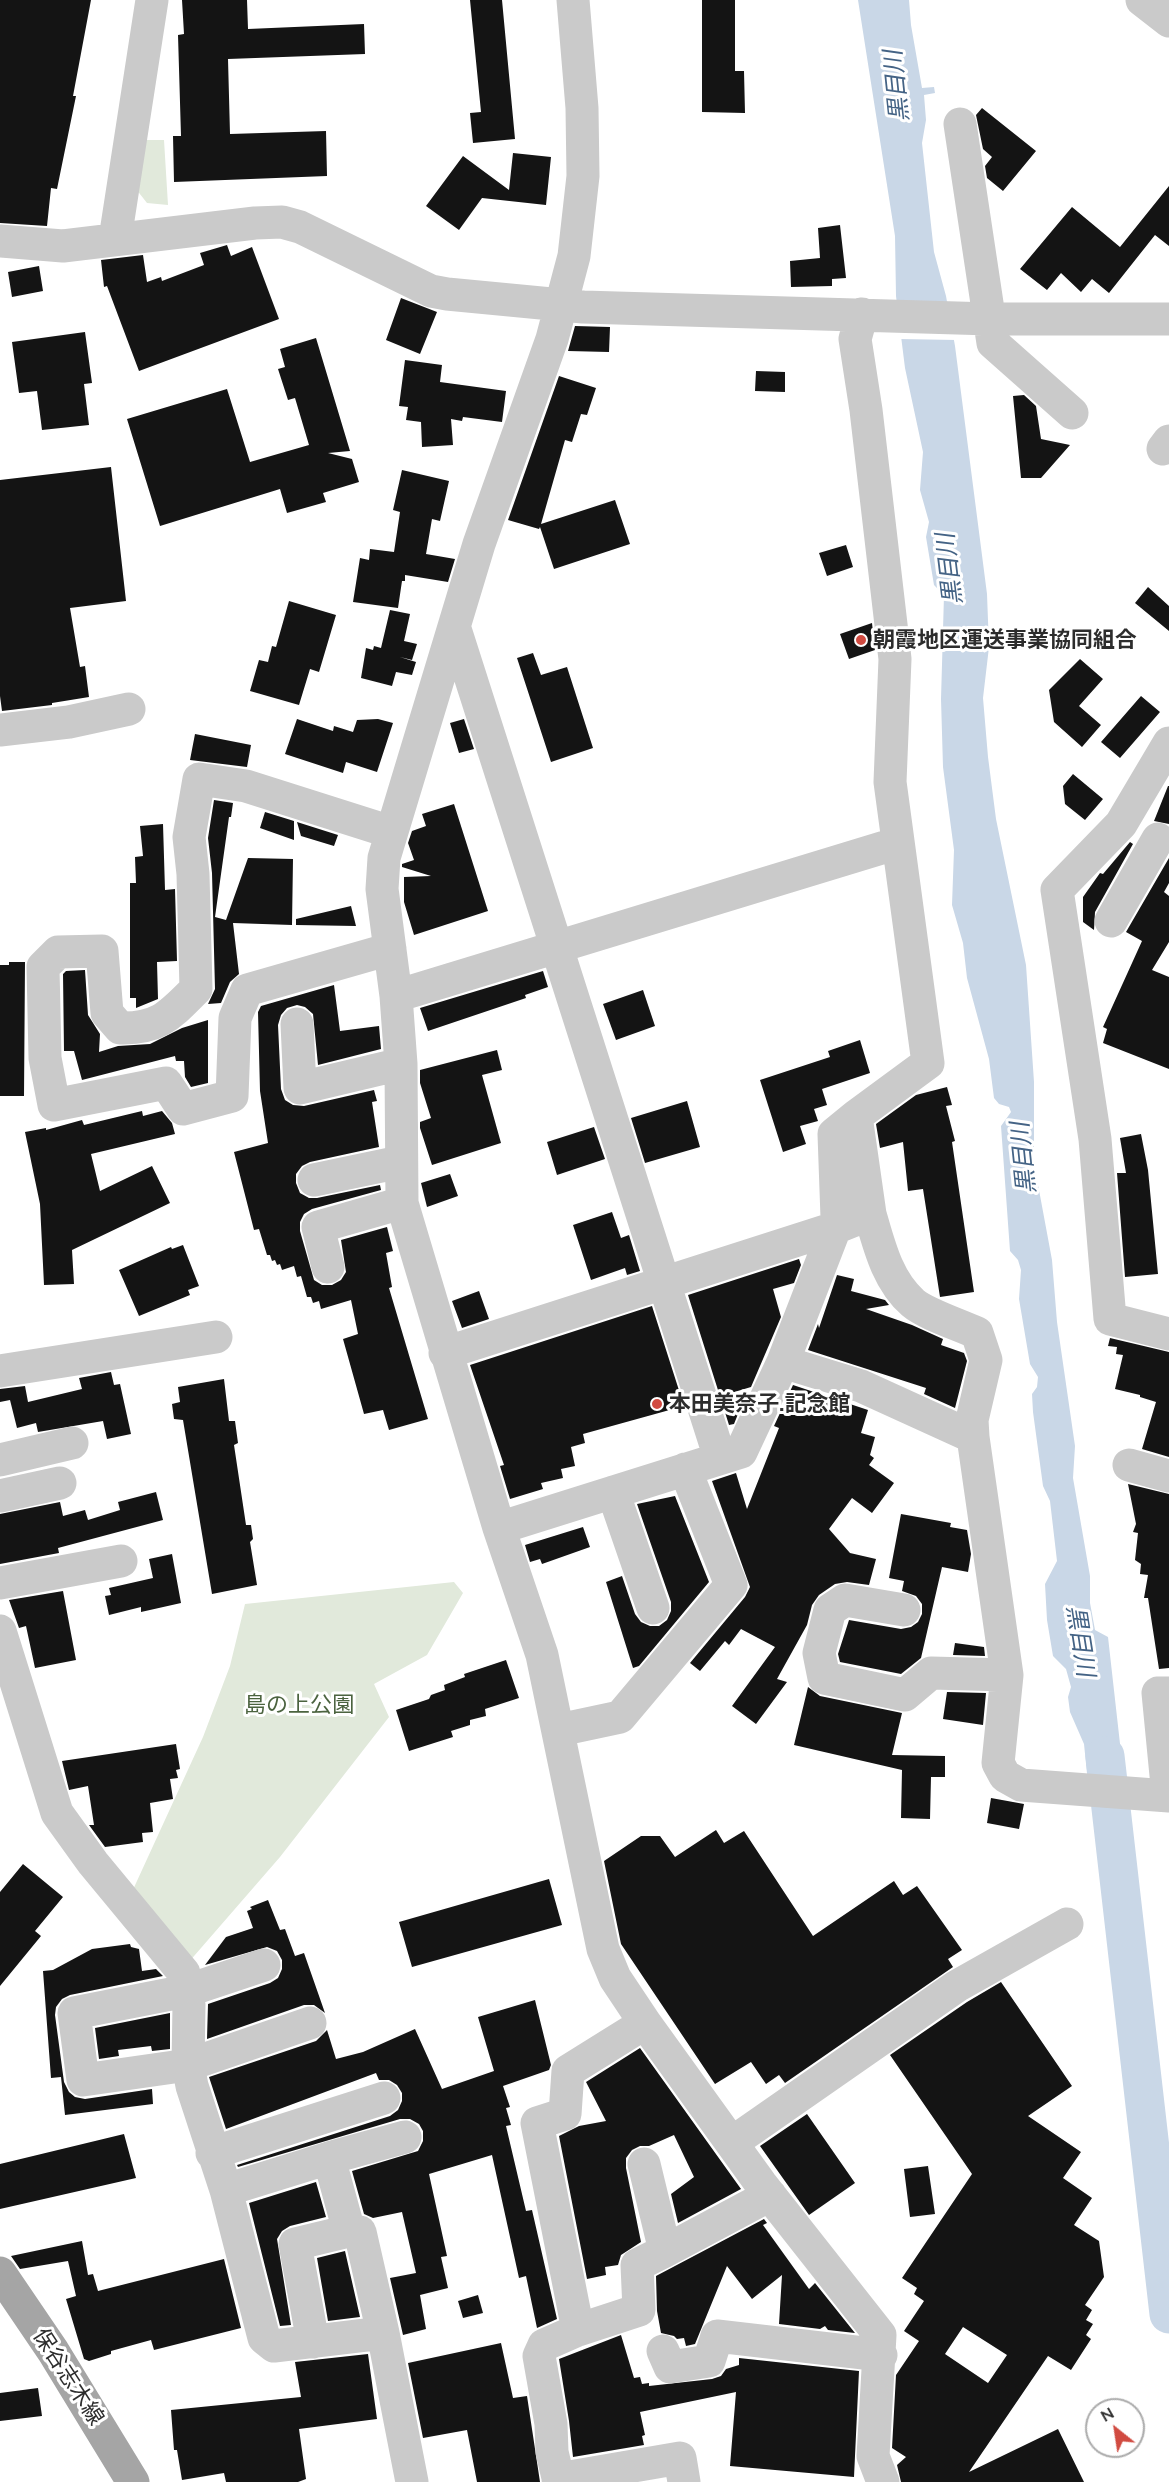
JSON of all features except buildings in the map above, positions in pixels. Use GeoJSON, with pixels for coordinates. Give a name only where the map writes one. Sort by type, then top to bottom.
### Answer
{"type":"FeatureCollection","features":[{"type":"Feature","properties":{"kind":"main road","name":"保谷志木線"},"geometry":{"type":"LineString","coordinates":[[3,2282],[134,2482]]}},
{"type":"Feature","properties":{"kind":"street"},"geometry":{"type":"LineString","coordinates":[[115,239],[152,0]]}},
{"type":"Feature","properties":{"kind":"street"},"geometry":{"type":"LineString","coordinates":[[573,0],[582,108],[583,176],[580,222],[552,339],[479,544],[384,858],[382,889],[396,996],[400,1064],[402,1203],[499,1527],[542,1655],[603,1949],[615,1978],[645,2024],[770,2195],[873,2323],[880,2335],[873,2456],[883,2482]]}},
{"type":"Feature","properties":{"kind":"street"},"geometry":{"type":"LineString","coordinates":[[1142,0],[1169,21]]}},
{"type":"Feature","properties":{"kind":"street"},"geometry":{"type":"LineString","coordinates":[[960,124],[985,319],[998,349],[1071,413]]}},
{"type":"Feature","properties":{"kind":"street"},"geometry":{"type":"LineString","coordinates":[[0,242],[63,246],[282,222],[300,227],[431,291],[561,306],[985,319],[1169,319]]}},
{"type":"Feature","properties":{"kind":"street"},"geometry":{"type":"LineString","coordinates":[[499,1527],[741,1452],[783,1362],[835,1228],[837,1218],[834,1134],[928,1064],[890,782],[895,659],[866,410],[855,339],[862,314]]}},
{"type":"Feature","properties":{"kind":"street"},"geometry":{"type":"LineString","coordinates":[[455,629],[720,1458]]}},
{"type":"Feature","properties":{"kind":"street"},"geometry":{"type":"LineString","coordinates":[[0,730],[69,722],[129,709]]}},
{"type":"Feature","properties":{"kind":"street"},"geometry":{"type":"LineString","coordinates":[[1169,743],[1121,824],[1057,890],[1095,1138],[1110,1319],[1169,1334]]}},
{"type":"Feature","properties":{"kind":"street"},"geometry":{"type":"LineString","coordinates":[[390,949],[247,990],[235,1018],[232,1096],[183,1109],[166,1083],[54,1105],[45,1058],[43,967],[58,952],[102,951],[107,1013],[120,1028],[140,1029],[163,1021],[196,989],[193,874],[189,837],[199,779],[246,786],[391,832]]}},
{"type":"Feature","properties":{"kind":"street"},"geometry":{"type":"LineString","coordinates":[[1111,921],[1163,841],[1121,824]]}},
{"type":"Feature","properties":{"kind":"street"},"geometry":{"type":"LineString","coordinates":[[396,996],[898,843]]}},
{"type":"Feature","properties":{"kind":"street"},"geometry":{"type":"LineString","coordinates":[[297,1024],[300,1088],[400,1064]]}},
{"type":"Feature","properties":{"kind":"street"},"geometry":{"type":"LineString","coordinates":[[856,1116],[870,1214],[882,1257],[913,1304],[977,1333],[986,1360],[972,1420],[1007,1675],[998,1763],[1005,1776],[1022,1785],[1165,1796],[1158,1693],[1169,1693]]}},
{"type":"Feature","properties":{"kind":"street"},"geometry":{"type":"LineString","coordinates":[[314,1180],[400,1162]]}},
{"type":"Feature","properties":{"kind":"street"},"geometry":{"type":"LineString","coordinates":[[327,1267],[318,1227],[402,1203]]}},
{"type":"Feature","properties":{"kind":"street"},"geometry":{"type":"LineString","coordinates":[[446,1353],[835,1228],[870,1214]]}},
{"type":"Feature","properties":{"kind":"street"},"geometry":{"type":"LineString","coordinates":[[0,1371],[216,1337]]}},
{"type":"Feature","properties":{"kind":"street"},"geometry":{"type":"LineString","coordinates":[[783,1362],[861,1386],[973,1437]]}},
{"type":"Feature","properties":{"kind":"street"},"geometry":{"type":"LineString","coordinates":[[0,1460],[72,1443]]}},
{"type":"Feature","properties":{"kind":"street"},"geometry":{"type":"LineString","coordinates":[[1129,1465],[1169,1476]]}},
{"type":"Feature","properties":{"kind":"street"},"geometry":{"type":"LineString","coordinates":[[559,1730],[620,1717],[732,1585],[685,1469]]}},
{"type":"Feature","properties":{"kind":"street"},"geometry":{"type":"LineString","coordinates":[[0,1496],[60,1483]]}},
{"type":"Feature","properties":{"kind":"street"},"geometry":{"type":"LineString","coordinates":[[613,1492],[652,1608]]}},
{"type":"Feature","properties":{"kind":"street"},"geometry":{"type":"LineString","coordinates":[[0,1583],[122,1561]]}},
{"type":"Feature","properties":{"kind":"street"},"geometry":{"type":"LineString","coordinates":[[890,1599],[845,1600],[830,1610],[819,1653],[810,1663],[824,1678],[872,1698],[905,1695],[931,1673],[1007,1675]]}},
{"type":"Feature","properties":{"kind":"street"},"geometry":{"type":"LineString","coordinates":[[0,1631],[57,1814],[93,1863],[184,1973],[188,2065],[212,2152],[226,2190],[264,2338],[274,2346],[383,2333]]}},
{"type":"Feature","properties":{"kind":"street"},"geometry":{"type":"LineString","coordinates":[[733,2142],[957,1986],[1067,1924]]}},
{"type":"Feature","properties":{"kind":"street"},"geometry":{"type":"LineString","coordinates":[[264,1965],[186,1991],[74,2013],[83,2080],[188,2065],[310,2023]]}},
{"type":"Feature","properties":{"kind":"street"},"geometry":{"type":"LineString","coordinates":[[578,2330],[537,2123],[565,2114],[568,2071],[645,2024]]}},
{"type":"Feature","properties":{"kind":"street"},"geometry":{"type":"LineString","coordinates":[[212,2152],[384,2098]]}},
{"type":"Feature","properties":{"kind":"street"},"geometry":{"type":"LineString","coordinates":[[226,2190],[405,2137]]}},
{"type":"Feature","properties":{"kind":"street"},"geometry":{"type":"LineString","coordinates":[[329,2158],[349,2231]]}},
{"type":"Feature","properties":{"kind":"street"},"geometry":{"type":"LineString","coordinates":[[644,2164],[665,2250]]}},
{"type":"Feature","properties":{"kind":"street"},"geometry":{"type":"LineString","coordinates":[[684,2482],[680,2458],[558,2481],[539,2356],[544,2345],[578,2330],[639,2310],[637,2265],[770,2195]]}},
{"type":"Feature","properties":{"kind":"street"},"geometry":{"type":"LineString","coordinates":[[313,2342],[295,2244],[349,2231],[360,2232],[383,2333],[412,2482]]}},
{"type":"Feature","properties":{"kind":"street"},"geometry":{"type":"LineString","coordinates":[[663,2350],[670,2367],[709,2361],[717,2336],[880,2355]]}},
{"type":"Feature","properties":{"kind":"green space"},"geometry":{"type":"Polygon","coordinates":[[[135,140],[164,140],[168,205],[147,203],[136,189],[135,140]]]}},
{"type":"Feature","properties":{"kind":"green space","name":"島の上公園"},"geometry":{"type":"Polygon","coordinates":[[[454,1582],[463,1593],[427,1655],[374,1684],[389,1717],[280,1857],[188,1963],[131,1894],[203,1737],[230,1666],[245,1604],[454,1582]]]}},
{"type":"Feature","properties":{"kind":"water"},"geometry":{"type":"Polygon","coordinates":[[[858,0],[909,0],[922,88],[934,87],[935,93],[924,95],[926,120],[922,143],[934,252],[946,296],[955,346],[987,594],[989,647],[983,698],[988,757],[996,819],[1026,965],[1034,1082],[1034,1163],[1052,1260],[1057,1322],[1075,1446],[1073,1478],[1090,1576],[1090,1603],[1095,1630],[1108,1637],[1127,1806],[1090,1803],[1084,1744],[1070,1712],[1068,1697],[1071,1687],[1066,1669],[1053,1656],[1047,1620],[1045,1584],[1057,1561],[1050,1501],[1043,1486],[1033,1412],[1032,1394],[1037,1387],[1038,1377],[1030,1364],[1019,1299],[1021,1270],[1018,1260],[1010,1251],[1001,1126],[1011,1112],[1009,1107],[999,1104],[994,1098],[989,1059],[967,978],[963,943],[952,905],[954,850],[943,767],[941,699],[944,595],[934,585],[926,537],[929,522],[920,490],[923,452],[905,368],[896,296],[895,236],[858,0]]]}},
{"type":"Feature","properties":{"kind":"pier"},"geometry":{"type":"Polygon","coordinates":[[[894,304],[951,305],[957,340],[899,339],[894,304]]]}},
{"type":"Feature","properties":{"kind":"waterway","name":"黒目川"},"geometry":{"type":"LineString","coordinates":[[1105,1756],[1169,2314]]}},
{"type":"Feature","properties":{"kind":"place","name":"朝霞地区運送事業協同組合"},"geometry":{"type":"Point","coordinates":[861,640]}},
{"type":"Feature","properties":{"kind":"place","name":"本田美奈子.記念館"},"geometry":{"type":"Point","coordinates":[657,1404]}}]}
